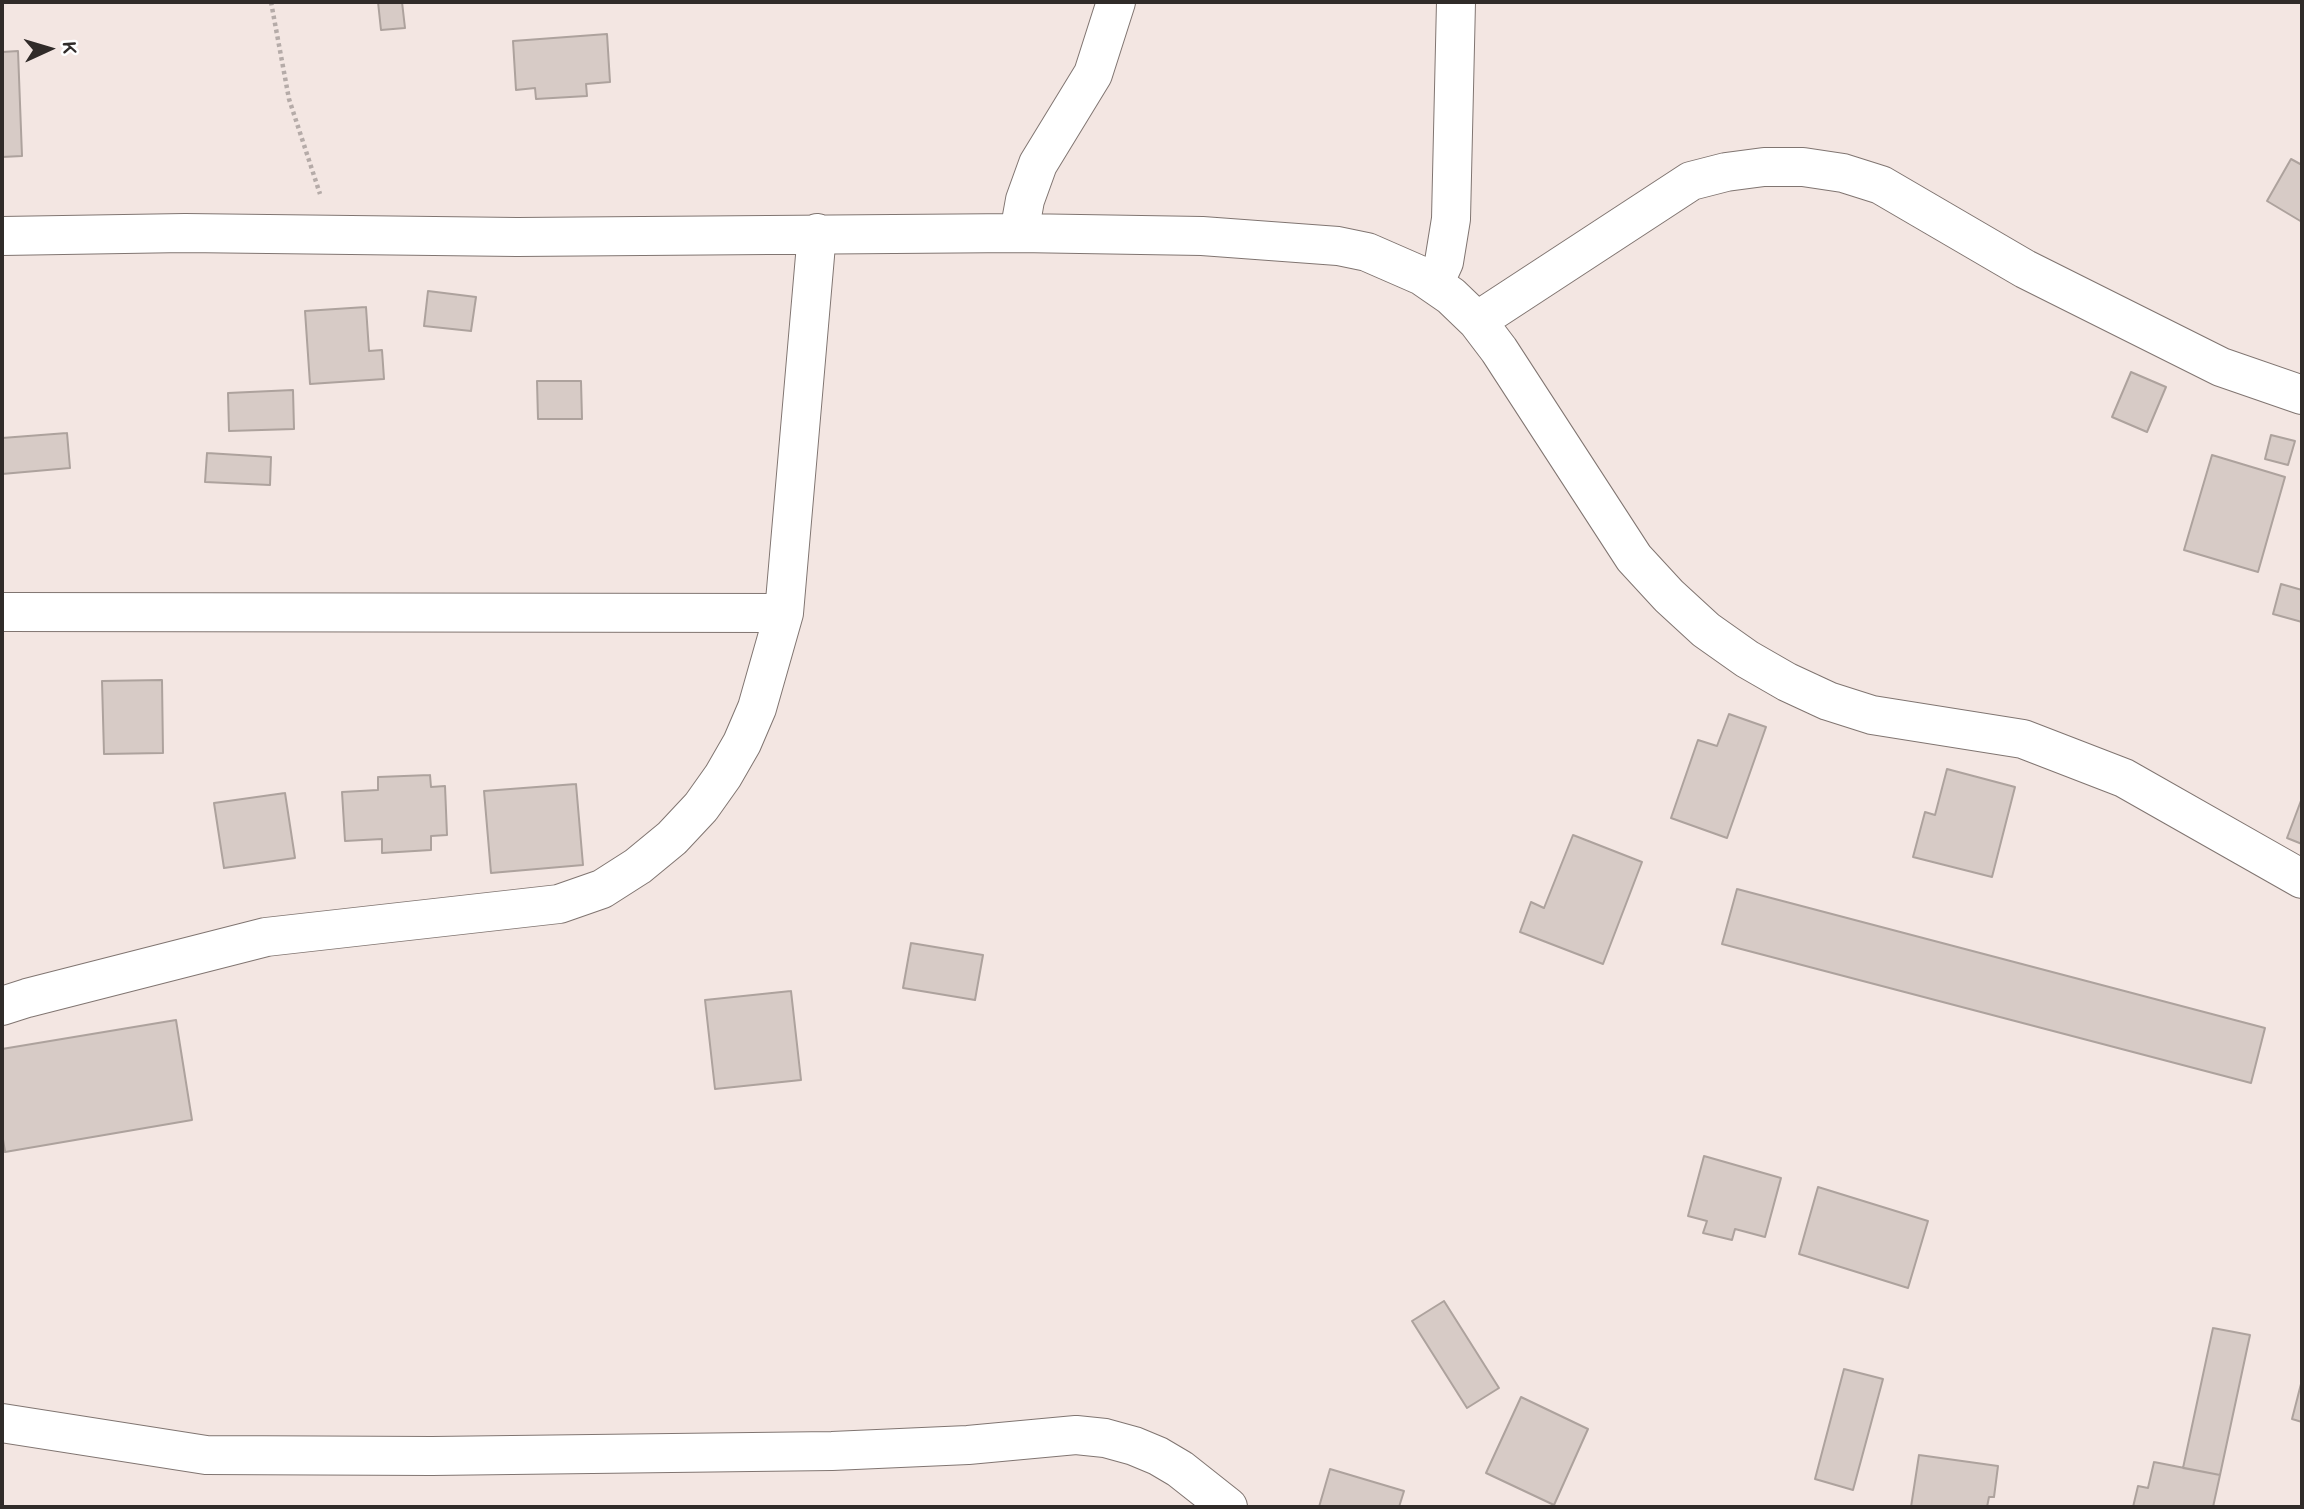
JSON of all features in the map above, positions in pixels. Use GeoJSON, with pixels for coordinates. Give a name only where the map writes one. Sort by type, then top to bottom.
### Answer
{"type":"FeatureCollection","features":[{"type":"Feature","properties":{"kind":"street"},"geometry":{"type":"LineString","coordinates":[[1019,233],[1025,201],[1038,164],[1093,74],[1116,2]]}},
{"type":"Feature","properties":{"kind":"street"},"geometry":{"type":"LineString","coordinates":[[1434,284],[1444,262],[1451,219],[1456,2]]}},
{"type":"Feature","properties":{"kind":"street"},"geometry":{"type":"LineString","coordinates":[[1477,321],[1691,181],[1726,172],[1764,167],[1804,167],[1843,173],[1881,185],[2037,275],[2221,367],[2302,396]]}},
{"type":"Feature","properties":{"kind":"street"},"geometry":{"type":"LineString","coordinates":[[2,236],[185,233],[517,237],[1019,233],[1202,236],[1338,246],[1367,252],[1395,262],[1434,284],[1477,321],[1499,349],[1634,558],[1669,596],[1706,630],[1747,659],[1828,701],[1872,715],[2023,739],[2124,778],[2302,879]]}},
{"type":"Feature","properties":{"kind":"street"},"geometry":{"type":"LineString","coordinates":[[2,1006],[266,937],[559,904],[602,889],[638,866],[672,838],[701,807],[742,743],[757,708],[784,613],[817,233]]}},
{"type":"Feature","properties":{"kind":"street"},"geometry":{"type":"LineString","coordinates":[[2,612],[784,613]]}},
{"type":"Feature","properties":{"kind":"street"},"geometry":{"type":"LineString","coordinates":[[2,1423],[206,1455],[432,1456],[832,1451],[968,1445],[1076,1435],[1105,1438],[1158,1456],[1181,1469],[1228,1507]]}},
{"type":"Feature","properties":{"kind":"path"},"geometry":{"type":"LineString","coordinates":[[271,2],[289,99],[333,235]]}},
{"type":"Feature","properties":{"kind":"building"},"geometry":{"type":"Polygon","coordinates":[[[378,2],[402,2],[405,28],[381,30],[378,2]]]}},
{"type":"Feature","properties":{"kind":"building"},"geometry":{"type":"Polygon","coordinates":[[[607,34],[610,82],[586,84],[587,96],[536,99],[535,88],[516,90],[513,41],[607,34]]]}},
{"type":"Feature","properties":{"kind":"building"},"geometry":{"type":"Polygon","coordinates":[[[18,51],[22,156],[2,157],[2,52],[18,51]]]}},
{"type":"Feature","properties":{"kind":"building"},"geometry":{"type":"Polygon","coordinates":[[[2291,159],[2302,165],[2302,222],[2267,201],[2291,159]]]}},
{"type":"Feature","properties":{"kind":"building"},"geometry":{"type":"Polygon","coordinates":[[[428,291],[476,297],[471,331],[424,326],[428,291]]]}},
{"type":"Feature","properties":{"kind":"building"},"geometry":{"type":"Polygon","coordinates":[[[366,307],[369,351],[382,350],[384,379],[310,384],[305,311],[366,307]]]}},
{"type":"Feature","properties":{"kind":"building"},"geometry":{"type":"Polygon","coordinates":[[[2131,372],[2166,387],[2147,432],[2112,417],[2131,372]]]}},
{"type":"Feature","properties":{"kind":"building"},"geometry":{"type":"Polygon","coordinates":[[[537,381],[581,381],[582,419],[538,419],[537,381]]]}},
{"type":"Feature","properties":{"kind":"building"},"geometry":{"type":"Polygon","coordinates":[[[293,390],[294,429],[229,431],[228,393],[293,390]]]}},
{"type":"Feature","properties":{"kind":"building"},"geometry":{"type":"Polygon","coordinates":[[[67,433],[70,468],[2,474],[2,438],[67,433]]]}},
{"type":"Feature","properties":{"kind":"building"},"geometry":{"type":"Polygon","coordinates":[[[2271,435],[2295,441],[2288,465],[2265,459],[2271,435]]]}},
{"type":"Feature","properties":{"kind":"building"},"geometry":{"type":"Polygon","coordinates":[[[207,453],[271,457],[270,485],[205,482],[207,453]]]}},
{"type":"Feature","properties":{"kind":"building"},"geometry":{"type":"Polygon","coordinates":[[[2212,455],[2285,477],[2258,572],[2184,550],[2212,455]]]}},
{"type":"Feature","properties":{"kind":"building"},"geometry":{"type":"Polygon","coordinates":[[[2281,584],[2302,590],[2302,622],[2273,614],[2281,584]]]}},
{"type":"Feature","properties":{"kind":"building"},"geometry":{"type":"Polygon","coordinates":[[[162,680],[163,753],[104,754],[102,681],[162,680]]]}},
{"type":"Feature","properties":{"kind":"building"},"geometry":{"type":"Polygon","coordinates":[[[1729,714],[1766,727],[1727,838],[1671,818],[1698,740],[1717,746],[1729,714]]]}},
{"type":"Feature","properties":{"kind":"building"},"geometry":{"type":"Polygon","coordinates":[[[1947,769],[2015,787],[1992,877],[1913,857],[1925,812],[1935,815],[1947,769]]]}},
{"type":"Feature","properties":{"kind":"building"},"geometry":{"type":"Polygon","coordinates":[[[430,775],[431,787],[445,786],[447,835],[431,836],[431,850],[382,853],[382,839],[345,841],[342,792],[378,790],[378,777],[430,775]]]}},
{"type":"Feature","properties":{"kind":"building"},"geometry":{"type":"Polygon","coordinates":[[[576,784],[583,865],[491,873],[484,791],[576,784]]]}},
{"type":"Feature","properties":{"kind":"building"},"geometry":{"type":"Polygon","coordinates":[[[285,793],[295,858],[224,868],[214,803],[285,793]]]}},
{"type":"Feature","properties":{"kind":"building"},"geometry":{"type":"Polygon","coordinates":[[[2302,798],[2302,844],[2287,838],[2302,798]]]}},
{"type":"Feature","properties":{"kind":"building"},"geometry":{"type":"Polygon","coordinates":[[[1573,835],[1642,862],[1603,964],[1520,932],[1531,902],[1544,908],[1573,835]]]}},
{"type":"Feature","properties":{"kind":"building"},"geometry":{"type":"Polygon","coordinates":[[[1737,889],[2265,1028],[2251,1083],[1722,944],[1737,889]]]}},
{"type":"Feature","properties":{"kind":"building"},"geometry":{"type":"Polygon","coordinates":[[[911,943],[983,955],[975,1000],[903,988],[911,943]]]}},
{"type":"Feature","properties":{"kind":"building"},"geometry":{"type":"Polygon","coordinates":[[[791,991],[801,1080],[715,1089],[705,1000],[791,991]]]}},
{"type":"Feature","properties":{"kind":"building"},"geometry":{"type":"Polygon","coordinates":[[[176,1020],[192,1120],[5,1152],[2,1133],[2,1049],[176,1020]]]}},
{"type":"Feature","properties":{"kind":"building"},"geometry":{"type":"Polygon","coordinates":[[[1704,1156],[1781,1178],[1765,1237],[1735,1229],[1732,1240],[1703,1233],[1707,1221],[1688,1216],[1704,1156]]]}},
{"type":"Feature","properties":{"kind":"building"},"geometry":{"type":"Polygon","coordinates":[[[1818,1187],[1928,1221],[1908,1288],[1799,1254],[1818,1187]]]}},
{"type":"Feature","properties":{"kind":"building"},"geometry":{"type":"Polygon","coordinates":[[[1444,1301],[1499,1388],[1467,1408],[1412,1321],[1444,1301]]]}},
{"type":"Feature","properties":{"kind":"building"},"geometry":{"type":"Polygon","coordinates":[[[2213,1328],[2250,1335],[2220,1475],[2183,1468],[2213,1328]]]}},
{"type":"Feature","properties":{"kind":"building"},"geometry":{"type":"Polygon","coordinates":[[[1844,1369],[1883,1379],[1853,1490],[1815,1479],[1844,1369]]]}},
{"type":"Feature","properties":{"kind":"building"},"geometry":{"type":"Polygon","coordinates":[[[2302,1380],[2302,1422],[2292,1419],[2302,1380]]]}},
{"type":"Feature","properties":{"kind":"building"},"geometry":{"type":"Polygon","coordinates":[[[1521,1397],[1588,1429],[1554,1505],[1486,1473],[1521,1397]]]}},
{"type":"Feature","properties":{"kind":"building"},"geometry":{"type":"Polygon","coordinates":[[[1919,1455],[1998,1466],[1994,1497],[1989,1497],[1987,1507],[1911,1507],[1919,1455]]]}},
{"type":"Feature","properties":{"kind":"building"},"geometry":{"type":"Polygon","coordinates":[[[2154,1462],[2220,1475],[2213,1507],[2133,1507],[2138,1486],[2148,1488],[2154,1462]]]}},
{"type":"Feature","properties":{"kind":"building"},"geometry":{"type":"Polygon","coordinates":[[[1330,1469],[1404,1491],[1399,1507],[1319,1507],[1330,1469]]]}}]}
